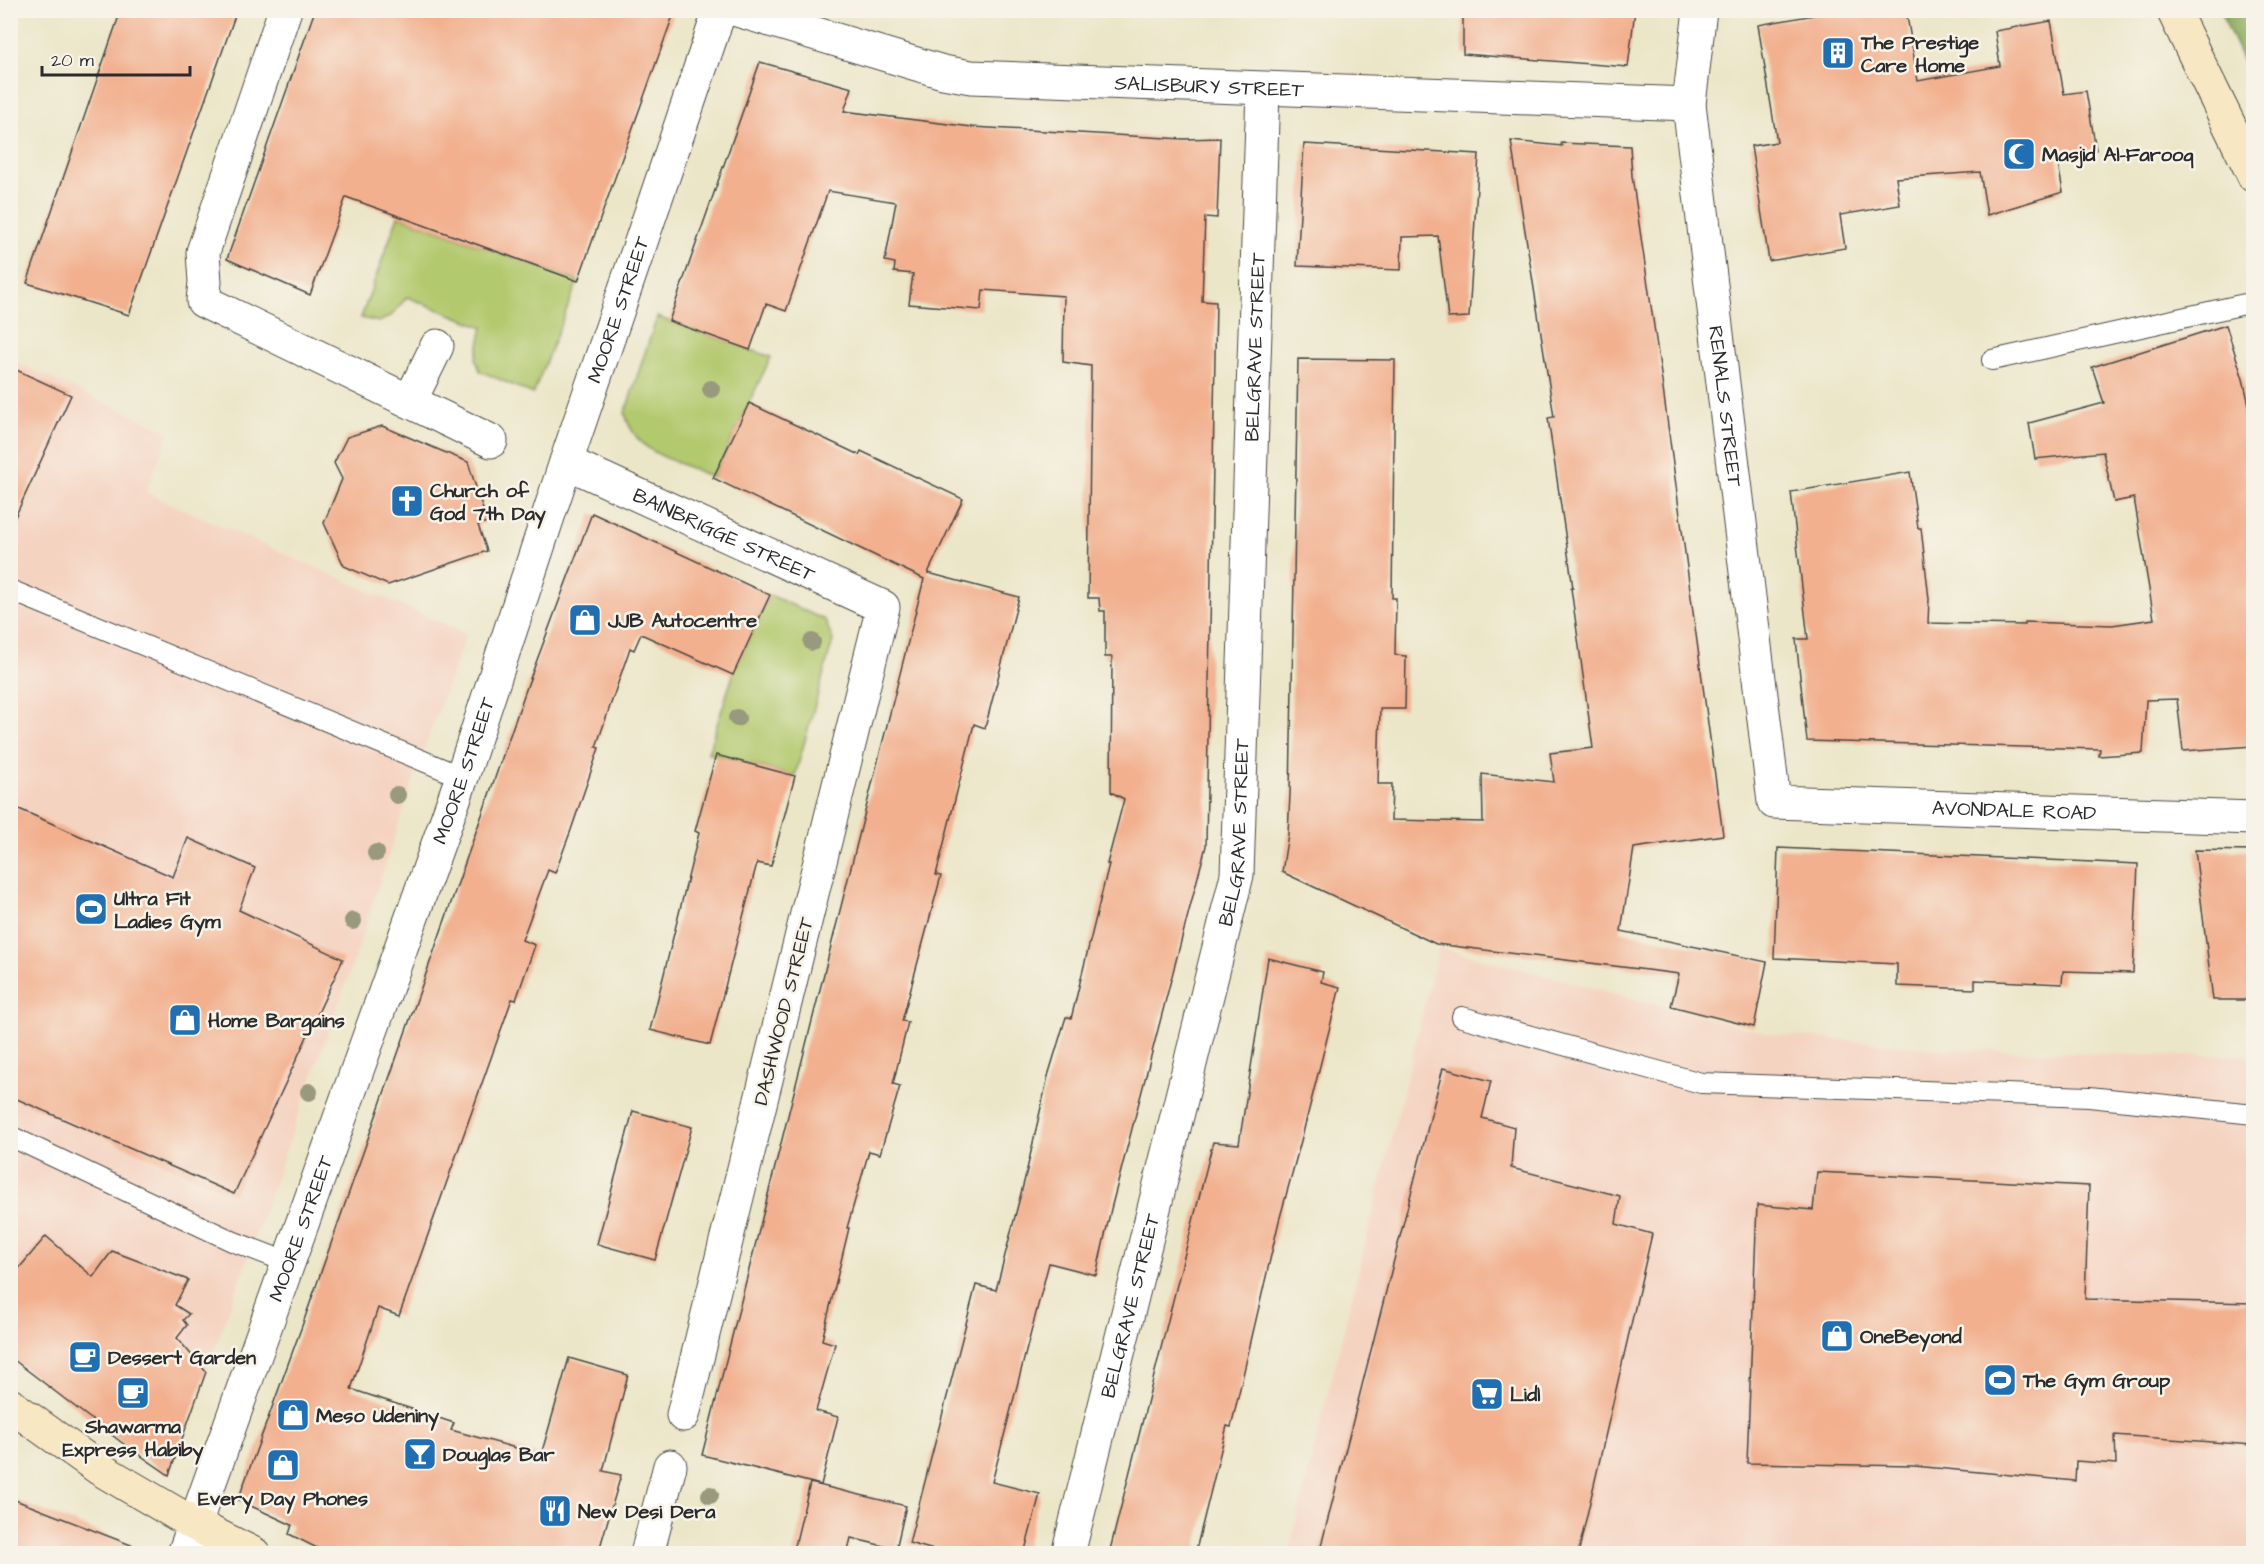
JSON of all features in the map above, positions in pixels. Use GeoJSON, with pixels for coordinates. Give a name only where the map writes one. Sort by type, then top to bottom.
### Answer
{"type":"FeatureCollection","features":[{"type":"Feature","properties":{"kind":"street"},"geometry":{"type":"LineString","coordinates":[[285,10],[204,252],[206,282],[203,301],[491,441]]}},
{"type":"Feature","properties":{"kind":"street","name":"MOORE STREET"},"geometry":{"type":"LineString","coordinates":[[189,1539],[462,777],[566,462],[720,10]]}},
{"type":"Feature","properties":{"kind":"street","name":"SALISBURY STREET"},"geometry":{"type":"LineString","coordinates":[[737,10],[943,72],[970,77],[1263,90],[1689,104]]}},
{"type":"Feature","properties":{"kind":"street","name":"RENALS STREET"},"geometry":{"type":"LineString","coordinates":[[1700,10],[1689,104],[1774,802]]}},
{"type":"Feature","properties":{"kind":"street"},"geometry":{"type":"LineString","coordinates":[[2173,10],[2253,176]]}},
{"type":"Feature","properties":{"kind":"street","name":"BELGRAVE STREET"},"geometry":{"type":"LineString","coordinates":[[1068,1554],[1237,875],[1263,90]]}},
{"type":"Feature","properties":{"kind":"street"},"geometry":{"type":"LineString","coordinates":[[410,401],[436,346]]}},
{"type":"Feature","properties":{"kind":"street","name":"BAINBRIGGE STREET"},"geometry":{"type":"LineString","coordinates":[[566,462],[883,607]]}},
{"type":"Feature","properties":{"kind":"street","name":"DASHWOOD STREET"},"geometry":{"type":"LineString","coordinates":[[683,1415],[883,607]]}},
{"type":"Feature","properties":{"kind":"street","name":"AVONDALE ROAD"},"geometry":{"type":"LineString","coordinates":[[1774,802],[2253,818]]}},
{"type":"Feature","properties":{"kind":"street"},"geometry":{"type":"LineString","coordinates":[[10,1405],[100,1469],[189,1539],[254,1554]]}},
{"type":"Feature","properties":{"kind":"street"},"geometry":{"type":"LineString","coordinates":[[647,1554],[670,1466]]}},
{"type":"Feature","properties":{"kind":"lane"},"geometry":{"type":"LineString","coordinates":[[1992,360],[2253,302]]}},
{"type":"Feature","properties":{"kind":"lane"},"geometry":{"type":"LineString","coordinates":[[10,590],[462,777]]}},
{"type":"Feature","properties":{"kind":"lane"},"geometry":{"type":"LineString","coordinates":[[1462,1017],[1701,1083],[2090,1097],[2253,1114]]}},
{"type":"Feature","properties":{"kind":"lane"},"geometry":{"type":"LineString","coordinates":[[10,1136],[232,1241],[287,1262]]}},
{"type":"Feature","properties":{"kind":"shaded area"},"geometry":{"type":"Polygon","coordinates":[[[10,360],[170,432],[146,491],[151,495],[466,634],[420,760],[353,963],[174,1463],[160,1469],[121,1442],[11,1357],[10,360]]]}},
{"type":"Feature","properties":{"kind":"shaded area"},"geometry":{"type":"Polygon","coordinates":[[[1439,948],[1766,1033],[1938,1049],[2253,1056],[2253,1553],[1288,1554],[1439,948]]]}},
{"type":"Feature","properties":{"kind":"green space"},"geometry":{"type":"Polygon","coordinates":[[[2220,11],[2253,11],[2253,82],[2220,11]]]}},
{"type":"Feature","properties":{"kind":"green space"},"geometry":{"type":"Polygon","coordinates":[[[398,216],[578,281],[533,394],[480,371],[476,359],[483,327],[407,297],[391,316],[379,322],[361,318],[398,216]]]}},
{"type":"Feature","properties":{"kind":"green space"},"geometry":{"type":"Polygon","coordinates":[[[657,317],[771,357],[713,478],[648,448],[630,428],[625,413],[657,317]]]}},
{"type":"Feature","properties":{"kind":"green space"},"geometry":{"type":"Polygon","coordinates":[[[770,595],[825,620],[833,640],[795,776],[708,753],[733,675],[770,595]]]}},
{"type":"Feature","properties":{"kind":"building"},"geometry":{"type":"Polygon","coordinates":[[[121,10],[237,10],[129,315],[27,283],[121,10]]]}},
{"type":"Feature","properties":{"kind":"building"},"geometry":{"type":"Polygon","coordinates":[[[315,10],[675,10],[578,281],[346,197],[310,295],[227,259],[315,10]]]}},
{"type":"Feature","properties":{"kind":"building"},"geometry":{"type":"Polygon","coordinates":[[[1463,10],[1635,10],[1628,67],[1463,54],[1463,10]]]}},
{"type":"Feature","properties":{"kind":"building"},"geometry":{"type":"Polygon","coordinates":[[[1813,10],[1906,10],[1918,81],[2000,66],[1995,31],[2051,21],[2064,94],[2086,91],[2096,150],[2057,158],[2063,192],[1987,215],[1980,172],[1896,178],[1900,205],[1840,215],[1845,248],[1769,261],[1751,146],[1777,142],[1758,25],[1814,15],[1813,10]]]}},
{"type":"Feature","properties":{"kind":"building"},"geometry":{"type":"Polygon","coordinates":[[[760,62],[852,88],[844,111],[972,127],[1184,139],[1220,138],[1217,218],[1205,217],[1202,301],[1216,302],[1206,846],[1111,1209],[1096,1275],[1049,1263],[992,1482],[1040,1494],[1024,1554],[948,1554],[909,1543],[976,1285],[996,1290],[1048,1076],[1066,1017],[1071,1019],[1124,799],[1111,792],[1112,657],[1105,657],[1105,611],[1100,611],[1099,598],[1088,598],[1091,366],[1063,362],[1064,296],[983,290],[981,310],[909,304],[913,274],[894,272],[895,263],[885,261],[896,202],[828,191],[786,311],[766,304],[750,350],[669,321],[760,62]]]}},
{"type":"Feature","properties":{"kind":"building"},"geometry":{"type":"Polygon","coordinates":[[[1511,141],[1562,146],[1561,143],[1630,146],[1632,176],[1723,835],[1634,848],[1621,931],[1767,962],[1754,1027],[1671,1006],[1679,974],[1436,944],[1282,872],[1288,834],[1290,794],[1298,359],[1395,360],[1392,598],[1396,598],[1395,655],[1406,656],[1405,709],[1380,709],[1378,784],[1392,784],[1391,820],[1483,822],[1482,774],[1554,782],[1550,753],[1593,748],[1571,588],[1573,588],[1548,418],[1554,417],[1511,141]]]}},
{"type":"Feature","properties":{"kind":"building"},"geometry":{"type":"Polygon","coordinates":[[[1304,144],[1479,154],[1469,317],[1448,318],[1438,236],[1402,237],[1401,270],[1297,266],[1304,144]]]}},
{"type":"Feature","properties":{"kind":"building"},"geometry":{"type":"Polygon","coordinates":[[[2226,325],[2243,379],[2253,422],[2253,746],[2183,751],[2177,699],[2146,700],[2143,753],[2099,756],[2100,749],[1807,741],[1796,639],[1808,639],[1791,492],[1910,472],[1918,528],[1921,528],[1929,599],[1928,623],[2025,625],[2025,622],[2112,625],[2154,619],[2134,498],[2114,502],[2103,452],[2035,459],[2029,423],[2104,403],[2092,367],[2226,325]]]}},
{"type":"Feature","properties":{"kind":"building"},"geometry":{"type":"Polygon","coordinates":[[[10,367],[71,395],[10,528],[10,367]]]}},
{"type":"Feature","properties":{"kind":"building"},"geometry":{"type":"Polygon","coordinates":[[[749,403],[859,455],[861,451],[963,499],[928,573],[1019,597],[985,728],[974,724],[936,875],[941,876],[902,1021],[908,1022],[893,1084],[900,1086],[880,1154],[869,1151],[847,1228],[849,1228],[822,1340],[835,1344],[816,1411],[838,1417],[821,1485],[702,1455],[924,579],[713,478],[749,403]]]}},
{"type":"Feature","properties":{"kind":"building","name":"Church of God 7th Day"},"geometry":{"type":"Polygon","coordinates":[[[382,426],[468,462],[487,522],[478,525],[487,551],[388,585],[344,566],[324,523],[342,479],[334,463],[347,437],[382,426]]]}},
{"type":"Feature","properties":{"kind":"building"},"geometry":{"type":"Polygon","coordinates":[[[592,513],[770,595],[733,675],[641,634],[634,650],[630,648],[596,747],[599,748],[571,830],[555,873],[548,870],[522,940],[535,945],[516,1000],[512,999],[399,1316],[378,1308],[351,1389],[454,1423],[451,1430],[541,1455],[569,1358],[628,1375],[603,1471],[621,1475],[598,1554],[329,1554],[289,1534],[292,1525],[238,1500],[302,1326],[528,684],[592,513]]]}},
{"type":"Feature","properties":{"kind":"building"},"geometry":{"type":"Polygon","coordinates":[[[716,755],[795,776],[771,866],[757,863],[710,1045],[650,1030],[699,833],[695,831],[716,755]]]}},
{"type":"Feature","properties":{"kind":"building"},"geometry":{"type":"Polygon","coordinates":[[[10,805],[173,877],[188,838],[255,868],[239,910],[343,959],[234,1194],[10,1096],[10,805]]]}},
{"type":"Feature","properties":{"kind":"building"},"geometry":{"type":"Polygon","coordinates":[[[1778,848],[2138,864],[2133,973],[2063,971],[2062,984],[1975,980],[1975,989],[1897,986],[1897,964],[1774,958],[1778,848]]]}},
{"type":"Feature","properties":{"kind":"building"},"geometry":{"type":"Polygon","coordinates":[[[2195,850],[2253,851],[2253,1000],[2213,1000],[2195,850]]]}},
{"type":"Feature","properties":{"kind":"building"},"geometry":{"type":"Polygon","coordinates":[[[1268,958],[1323,972],[1321,982],[1340,987],[1279,1221],[1231,1427],[1227,1426],[1195,1554],[1109,1554],[1213,1142],[1239,1144],[1268,958]]]}},
{"type":"Feature","properties":{"kind":"building","name":"Lidl"},"geometry":{"type":"Polygon","coordinates":[[[1443,1068],[1491,1081],[1482,1118],[1514,1127],[1511,1168],[1620,1196],[1616,1224],[1652,1234],[1578,1554],[1319,1554],[1443,1068]]]}},
{"type":"Feature","properties":{"kind":"building"},"geometry":{"type":"Polygon","coordinates":[[[633,1111],[692,1127],[655,1260],[597,1244],[633,1111]]]}},
{"type":"Feature","properties":{"kind":"building"},"geometry":{"type":"Polygon","coordinates":[[[1817,1172],[2089,1186],[2085,1299],[2253,1303],[2253,1445],[2115,1435],[2116,1464],[2076,1461],[2075,1481],[1914,1466],[1747,1463],[1757,1205],[1813,1210],[1817,1172]]]}},
{"type":"Feature","properties":{"kind":"building"},"geometry":{"type":"Polygon","coordinates":[[[46,1236],[93,1277],[112,1251],[188,1280],[175,1305],[189,1314],[183,1320],[187,1325],[177,1338],[206,1372],[169,1475],[121,1442],[10,1357],[10,1279],[46,1236]]]}},
{"type":"Feature","properties":{"kind":"building"},"geometry":{"type":"Polygon","coordinates":[[[810,1483],[906,1506],[896,1549],[851,1538],[847,1554],[793,1554],[810,1483]]]}},
{"type":"Feature","properties":{"kind":"building"},"geometry":{"type":"Polygon","coordinates":[[[10,1498],[144,1550],[144,1554],[10,1554],[10,1498]]]}},
{"type":"Feature","properties":{"kind":"place","name":"The Prestige Care Home"},"geometry":{"type":"Point","coordinates":[1838,53]}},
{"type":"Feature","properties":{"kind":"place","name":"Masjid Al-Farooq"},"geometry":{"type":"Point","coordinates":[2019,154]}},
{"type":"Feature","properties":{"kind":"place","name":"Church of God 7th Day"},"geometry":{"type":"Point","coordinates":[407,501]}},
{"type":"Feature","properties":{"kind":"place","name":"JJB Autocentre"},"geometry":{"type":"Point","coordinates":[585,620]}},
{"type":"Feature","properties":{"kind":"place","name":"Ultra Fit Ladies Gym"},"geometry":{"type":"Point","coordinates":[91,909]}},
{"type":"Feature","properties":{"kind":"place","name":"Home Bargains"},"geometry":{"type":"Point","coordinates":[185,1020]}},
{"type":"Feature","properties":{"kind":"place","name":"OneBeyond"},"geometry":{"type":"Point","coordinates":[1837,1336]}},
{"type":"Feature","properties":{"kind":"place","name":"Dessert Garden"},"geometry":{"type":"Point","coordinates":[85,1357]}},
{"type":"Feature","properties":{"kind":"place","name":"The Gym Group"},"geometry":{"type":"Point","coordinates":[2000,1380]}},
{"type":"Feature","properties":{"kind":"place","name":"Shawarma Express Habiby"},"geometry":{"type":"Point","coordinates":[133,1393]}},
{"type":"Feature","properties":{"kind":"place","name":"Lidl"},"geometry":{"type":"Point","coordinates":[1487,1394]}},
{"type":"Feature","properties":{"kind":"place","name":"Meso Udeniny"},"geometry":{"type":"Point","coordinates":[293,1415]}},
{"type":"Feature","properties":{"kind":"place","name":"Douglas Bar"},"geometry":{"type":"Point","coordinates":[420,1454]}},
{"type":"Feature","properties":{"kind":"place","name":"Every Day Phones"},"geometry":{"type":"Point","coordinates":[283,1465]}},
{"type":"Feature","properties":{"kind":"place","name":"New Desi Dera"},"geometry":{"type":"Point","coordinates":[555,1511]}}]}
